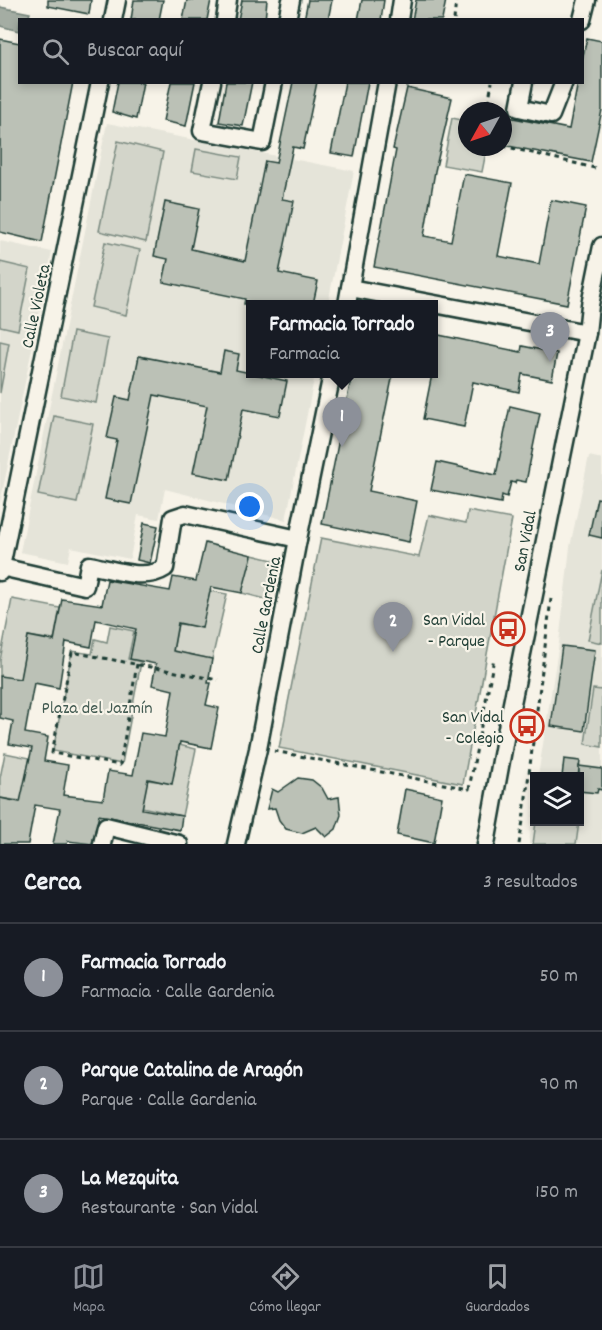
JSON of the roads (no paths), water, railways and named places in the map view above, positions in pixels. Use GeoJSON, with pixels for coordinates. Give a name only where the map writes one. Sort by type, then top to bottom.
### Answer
{"type":"FeatureCollection","features":[{"type":"Feature","properties":{"kind":"street"},"geometry":{"type":"LineString","coordinates":[[113,18],[117,0]]}},
{"type":"Feature","properties":{"kind":"street"},"geometry":{"type":"LineString","coordinates":[[225,18],[228,0]]}},
{"type":"Feature","properties":{"kind":"street"},"geometry":{"type":"LineString","coordinates":[[287,18],[291,0]]}},
{"type":"Feature","properties":{"kind":"street"},"geometry":{"type":"LineString","coordinates":[[399,18],[402,0]]}},
{"type":"Feature","properties":{"kind":"street"},"geometry":{"type":"LineString","coordinates":[[582,18],[586,0]]}},
{"type":"Feature","properties":{"kind":"street","name":"Calle Violeta"},"geometry":{"type":"LineString","coordinates":[[0,569],[100,84]]}},
{"type":"Feature","properties":{"kind":"street"},"geometry":{"type":"LineString","coordinates":[[212,84],[202,131],[262,142],[274,84]]}},
{"type":"Feature","properties":{"kind":"street"},"geometry":{"type":"LineString","coordinates":[[374,300],[348,296],[387,84]]}},
{"type":"Feature","properties":{"kind":"street"},"geometry":{"type":"LineString","coordinates":[[524,84],[519,108],[551,115],[563,84]]}},
{"type":"Feature","properties":{"kind":"street","name":"San Vidal"},"geometry":{"type":"LineString","coordinates":[[486,844],[506,733],[587,333],[596,306],[602,246]]}},
{"type":"Feature","properties":{"kind":"street"},"geometry":{"type":"LineString","coordinates":[[438,310],[587,333]]}},
{"type":"Feature","properties":{"kind":"street","name":"Calle Gardenia"},"geometry":{"type":"LineString","coordinates":[[236,844],[258,749],[331,378]]}},
{"type":"Feature","properties":{"kind":"street"},"geometry":{"type":"LineString","coordinates":[[0,569],[85,586],[89,564],[142,574],[157,573],[165,568],[173,518],[185,513],[298,539]]}},
{"type":"Feature","properties":{"kind":"street"},"geometry":{"type":"LineString","coordinates":[[102,844],[106,826],[179,844]]}},
{"type":"Feature","properties":{"kind":"place","name":"La Mezquita"},"geometry":{"type":"Point","coordinates":[550,362]}},
{"type":"Feature","properties":{"kind":"place","name":"Farmacia Torrado"},"geometry":{"type":"Point","coordinates":[342,447]}},
{"type":"Feature","properties":{"kind":"place","name":"San Vidal - Parque"},"geometry":{"type":"Point","coordinates":[508,629]}},
{"type":"Feature","properties":{"kind":"place","name":"Parque Catalina de Aragón"},"geometry":{"type":"Point","coordinates":[393,652]}},
{"type":"Feature","properties":{"kind":"place","name":"San Vidal - Colegio"},"geometry":{"type":"Point","coordinates":[527,726]}},
{"type":"Feature","properties":{"kind":"park label","name":"Plaza del Jazmín"},"geometry":{"type":"Point","coordinates":[97,707]}}]}
